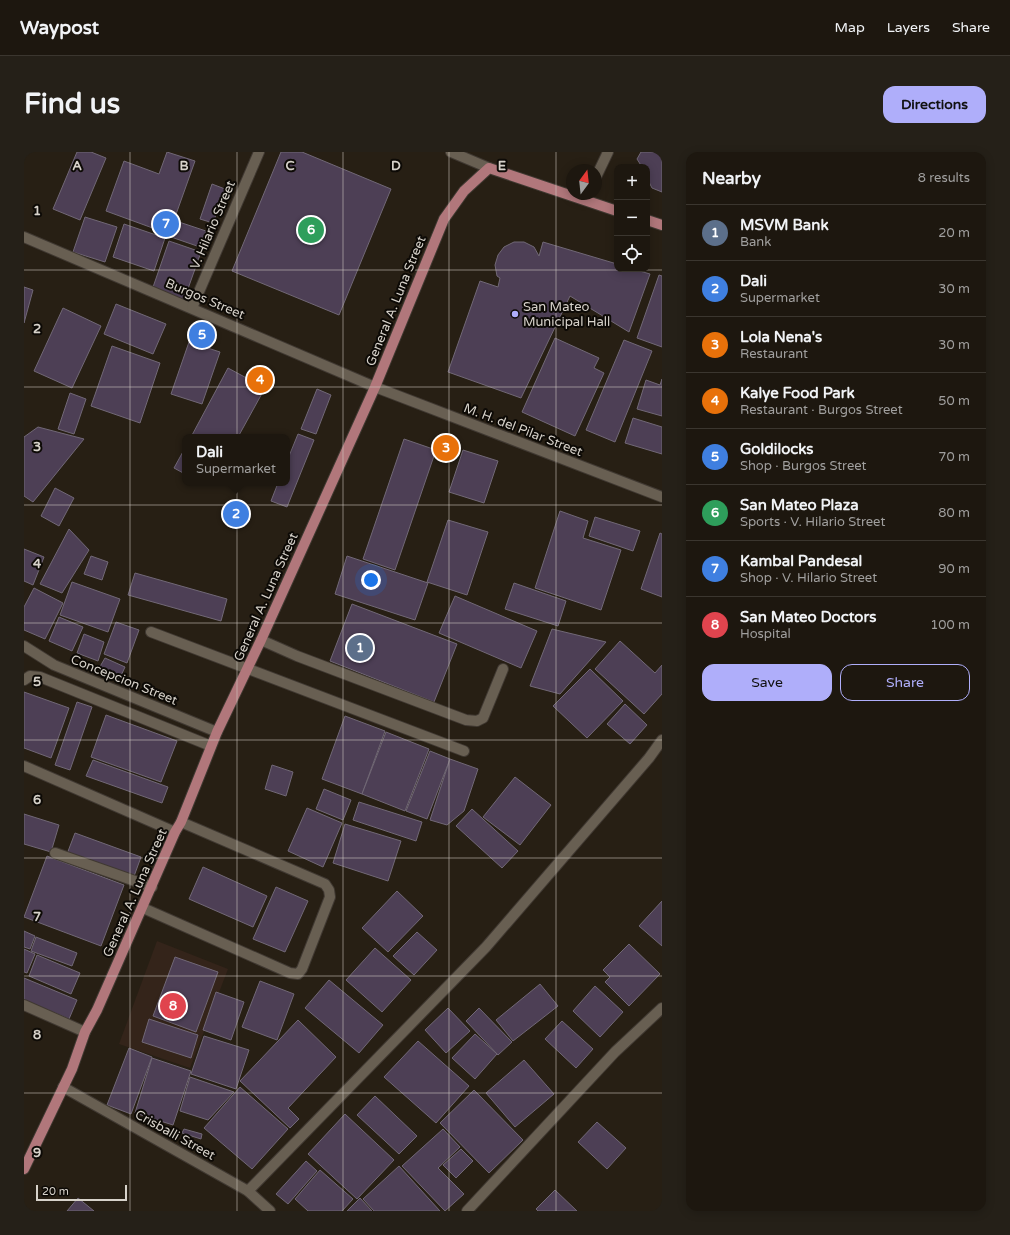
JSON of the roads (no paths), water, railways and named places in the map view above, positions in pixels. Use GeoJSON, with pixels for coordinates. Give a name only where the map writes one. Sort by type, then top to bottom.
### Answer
{"type":"FeatureCollection","features":[{"type":"Feature","properties":{"kind":"main road"},"geometry":{"type":"LineString","coordinates":[[490,168],[566,191]]}},
{"type":"Feature","properties":{"kind":"main road","name":"General A. Luna Street"},"geometry":{"type":"LineString","coordinates":[[24,1169],[72,1069],[85,1032],[97,1010],[152,888],[175,832],[181,822],[217,732],[261,640],[375,386],[444,219],[464,191],[490,168]]}},
{"type":"Feature","properties":{"kind":"main road"},"geometry":{"type":"LineString","coordinates":[[593,200],[614,210]]}},
{"type":"Feature","properties":{"kind":"main road"},"geometry":{"type":"LineString","coordinates":[[650,221],[662,225]]}},
{"type":"Feature","properties":{"kind":"street","name":"V. Hilario Street"},"geometry":{"type":"LineString","coordinates":[[192,308],[259,152]]}},
{"type":"Feature","properties":{"kind":"street"},"geometry":{"type":"LineString","coordinates":[[602,164],[608,152]]}},
{"type":"Feature","properties":{"kind":"street"},"geometry":{"type":"LineString","coordinates":[[458,153],[490,168]]}},
{"type":"Feature","properties":{"kind":"street","name":"Burgos Street"},"geometry":{"type":"LineString","coordinates":[[24,237],[375,386]]}},
{"type":"Feature","properties":{"kind":"street","name":"M. H. del Pilar Street"},"geometry":{"type":"LineString","coordinates":[[375,386],[662,497]]}},
{"type":"Feature","properties":{"kind":"street"},"geometry":{"type":"LineString","coordinates":[[151,632],[464,751]]}},
{"type":"Feature","properties":{"kind":"street"},"geometry":{"type":"LineString","coordinates":[[261,640],[297,656],[459,717],[477,722],[483,718],[503,669]]}},
{"type":"Feature","properties":{"kind":"street","name":"Concepcion Street"},"geometry":{"type":"LineString","coordinates":[[24,646],[54,664],[217,732]]}},
{"type":"Feature","properties":{"kind":"street"},"geometry":{"type":"LineString","coordinates":[[24,680],[30,676],[40,676],[211,746]]}},
{"type":"Feature","properties":{"kind":"street"},"geometry":{"type":"LineString","coordinates":[[248,1191],[486,947],[650,758],[662,740]]}},
{"type":"Feature","properties":{"kind":"street"},"geometry":{"type":"LineString","coordinates":[[24,766],[175,832]]}},
{"type":"Feature","properties":{"kind":"street"},"geometry":{"type":"LineString","coordinates":[[143,908],[290,973],[298,974],[302,969],[330,897],[329,890],[325,884],[181,822]]}},
{"type":"Feature","properties":{"kind":"street"},"geometry":{"type":"LineString","coordinates":[[55,853],[152,888]]}},
{"type":"Feature","properties":{"kind":"street"},"geometry":{"type":"LineString","coordinates":[[24,1005],[85,1032]]}},
{"type":"Feature","properties":{"kind":"street"},"geometry":{"type":"LineString","coordinates":[[467,1211],[615,1052],[662,1008]]}},
{"type":"Feature","properties":{"kind":"street","name":"Crisballi Street"},"geometry":{"type":"LineString","coordinates":[[63,1087],[248,1191],[270,1211]]}},
{"type":"Feature","properties":{"kind":"place","name":"Kambal Pandesal"},"geometry":{"type":"Point","coordinates":[166,224]}},
{"type":"Feature","properties":{"kind":"place","name":"San Mateo Plaza"},"geometry":{"type":"Point","coordinates":[311,230]}},
{"type":"Feature","properties":{"kind":"place","name":"San Mateo Municipal Hall"},"geometry":{"type":"Point","coordinates":[515,314]}},
{"type":"Feature","properties":{"kind":"place","name":"Goldilocks"},"geometry":{"type":"Point","coordinates":[202,335]}},
{"type":"Feature","properties":{"kind":"place","name":"Kalye Food Park"},"geometry":{"type":"Point","coordinates":[260,380]}},
{"type":"Feature","properties":{"kind":"place","name":"Lola Nena's"},"geometry":{"type":"Point","coordinates":[446,448]}},
{"type":"Feature","properties":{"kind":"place","name":"Dali"},"geometry":{"type":"Point","coordinates":[236,514]}},
{"type":"Feature","properties":{"kind":"place","name":"MSVM Bank"},"geometry":{"type":"Point","coordinates":[360,648]}},
{"type":"Feature","properties":{"kind":"place","name":"San Mateo Doctors"},"geometry":{"type":"Point","coordinates":[173,1006]}}]}
